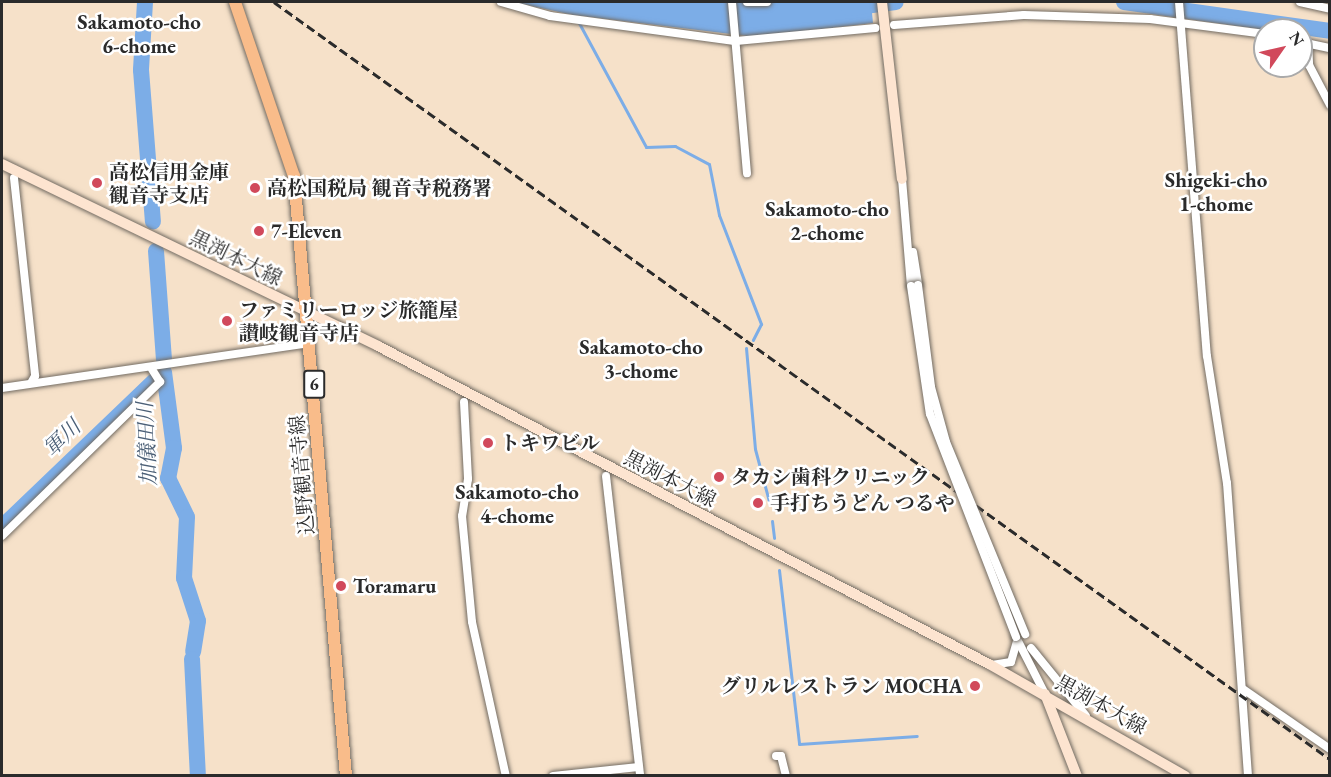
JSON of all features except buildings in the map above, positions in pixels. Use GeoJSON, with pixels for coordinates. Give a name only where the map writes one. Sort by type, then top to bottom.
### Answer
{"type":"FeatureCollection","features":[{"type":"Feature","properties":{"kind":"main road","name":"込野観音寺線"},"geometry":{"type":"LineString","coordinates":[[235,2],[290,158],[310,343],[346,776]]}},
{"type":"Feature","properties":{"kind":"main road"},"geometry":{"type":"LineString","coordinates":[[882,2],[902,179]]}},
{"type":"Feature","properties":{"kind":"main road","name":"黒渕本大線"},"geometry":{"type":"LineString","coordinates":[[2,164],[306,312],[989,664],[1087,717],[1185,776]]}},
{"type":"Feature","properties":{"kind":"main road"},"geometry":{"type":"LineString","coordinates":[[1045,694],[1077,776]]}},
{"type":"Feature","properties":{"kind":"street"},"geometry":{"type":"LineString","coordinates":[[501,2],[550,16],[736,41],[1024,15],[1180,21],[1253,32]]}},
{"type":"Feature","properties":{"kind":"street"},"geometry":{"type":"LineString","coordinates":[[732,2],[747,173]]}},
{"type":"Feature","properties":{"kind":"street"},"geometry":{"type":"LineString","coordinates":[[747,2],[767,2]]}},
{"type":"Feature","properties":{"kind":"street"},"geometry":{"type":"LineString","coordinates":[[1179,2],[1207,357],[1227,483],[1248,776]]}},
{"type":"Feature","properties":{"kind":"street"},"geometry":{"type":"LineString","coordinates":[[1300,2],[1329,9]]}},
{"type":"Feature","properties":{"kind":"street"},"geometry":{"type":"LineString","coordinates":[[1313,44],[1329,48]]}},
{"type":"Feature","properties":{"kind":"street"},"geometry":{"type":"LineString","coordinates":[[1313,73],[1329,105]]}},
{"type":"Feature","properties":{"kind":"street"},"geometry":{"type":"LineString","coordinates":[[14,178],[35,376],[30,385]]}},
{"type":"Feature","properties":{"kind":"street"},"geometry":{"type":"LineString","coordinates":[[902,179],[930,414],[1021,635],[1087,717]]}},
{"type":"Feature","properties":{"kind":"street"},"geometry":{"type":"LineString","coordinates":[[914,285],[931,387],[956,470],[1034,672],[1045,694]]}},
{"type":"Feature","properties":{"kind":"street"},"geometry":{"type":"LineString","coordinates":[[2,388],[152,369],[184,358],[310,343]]}},
{"type":"Feature","properties":{"kind":"street"},"geometry":{"type":"LineString","coordinates":[[2,536],[160,382],[152,369]]}},
{"type":"Feature","properties":{"kind":"street"},"geometry":{"type":"LineString","coordinates":[[464,402],[468,479],[462,516],[472,622],[506,776]]}},
{"type":"Feature","properties":{"kind":"street"},"geometry":{"type":"LineString","coordinates":[[553,776],[640,771],[606,476]]}},
{"type":"Feature","properties":{"kind":"street"},"geometry":{"type":"LineString","coordinates":[[989,664],[1011,662],[1021,635]]}},
{"type":"Feature","properties":{"kind":"street"},"geometry":{"type":"LineString","coordinates":[[1031,648],[1045,694]]}},
{"type":"Feature","properties":{"kind":"street"},"geometry":{"type":"LineString","coordinates":[[1017,680],[1031,680],[1034,672]]}},
{"type":"Feature","properties":{"kind":"street"},"geometry":{"type":"LineString","coordinates":[[1243,689],[1329,749]]}},
{"type":"Feature","properties":{"kind":"street"},"geometry":{"type":"LineString","coordinates":[[776,756],[781,756],[786,776]]}},
{"type":"Feature","properties":{"kind":"water"},"geometry":{"type":"Polygon","coordinates":[[[513,2],[871,2],[873,23],[756,37],[573,15],[513,2]]]}},
{"type":"Feature","properties":{"kind":"waterway","name":"加儀田川"},"geometry":{"type":"LineString","coordinates":[[145,2],[141,70],[153,222]]}},
{"type":"Feature","properties":{"kind":"waterway"},"geometry":{"type":"LineString","coordinates":[[849,8],[896,2]]}},
{"type":"Feature","properties":{"kind":"waterway"},"geometry":{"type":"LineString","coordinates":[[1124,2],[1330,31]]}},
{"type":"Feature","properties":{"kind":"waterway"},"geometry":{"type":"LineString","coordinates":[[579,23],[646,147],[675,146],[709,164],[719,215],[761,324],[753,340]]}},
{"type":"Feature","properties":{"kind":"waterway","name":"加儀田川"},"geometry":{"type":"LineString","coordinates":[[156,251],[164,360]]}},
{"type":"Feature","properties":{"kind":"waterway"},"geometry":{"type":"LineString","coordinates":[[746,348],[755,449],[770,505]]}},
{"type":"Feature","properties":{"kind":"waterway","name":"加儀田川"},"geometry":{"type":"LineString","coordinates":[[164,372],[174,448],[168,478],[187,517],[184,578],[198,621],[193,652]]}},
{"type":"Feature","properties":{"kind":"waterway","name":"軍川"},"geometry":{"type":"LineString","coordinates":[[2,527],[154,381]]}},
{"type":"Feature","properties":{"kind":"waterway"},"geometry":{"type":"LineString","coordinates":[[772,521],[774,538]]}},
{"type":"Feature","properties":{"kind":"waterway"},"geometry":{"type":"LineString","coordinates":[[779,570],[799,744],[917,736]]}},
{"type":"Feature","properties":{"kind":"waterway","name":"加儀田川"},"geometry":{"type":"LineString","coordinates":[[192,659],[198,776]]}},
{"type":"Feature","properties":{"kind":"railway"},"geometry":{"type":"LineString","coordinates":[[274,2],[1330,759]]}},
{"type":"Feature","properties":{"kind":"place","name":"高松信用金庫 観音寺支店"},"geometry":{"type":"Point","coordinates":[97,183]}},
{"type":"Feature","properties":{"kind":"place","name":"高松国税局 観音寺税務署"},"geometry":{"type":"Point","coordinates":[255,188]}},
{"type":"Feature","properties":{"kind":"place","name":"7-Eleven"},"geometry":{"type":"Point","coordinates":[259,231]}},
{"type":"Feature","properties":{"kind":"place","name":"ファミリーロッジ旅籠屋 讃岐観音寺店"},"geometry":{"type":"Point","coordinates":[227,321]}},
{"type":"Feature","properties":{"kind":"place","name":"トキワビル"},"geometry":{"type":"Point","coordinates":[488,443]}},
{"type":"Feature","properties":{"kind":"place","name":"タカシ歯科クリニック"},"geometry":{"type":"Point","coordinates":[719,477]}},
{"type":"Feature","properties":{"kind":"place","name":"手打ちうどん つるや"},"geometry":{"type":"Point","coordinates":[758,503]}},
{"type":"Feature","properties":{"kind":"place","name":"Toramaru"},"geometry":{"type":"Point","coordinates":[341,586]}},
{"type":"Feature","properties":{"kind":"place","name":"グリルレストラン MOCHA"},"geometry":{"type":"Point","coordinates":[975,686]}},
{"type":"Feature","properties":{"kind":"district","name":"Sakamoto-cho 6-chome"},"geometry":{"type":"Point","coordinates":[139,34]}},
{"type":"Feature","properties":{"kind":"district","name":"Shigeki-cho 1-chome"},"geometry":{"type":"Point","coordinates":[1216,192]}},
{"type":"Feature","properties":{"kind":"district","name":"Sakamoto-cho 2-chome"},"geometry":{"type":"Point","coordinates":[827,221]}},
{"type":"Feature","properties":{"kind":"district","name":"Sakamoto-cho 3-chome"},"geometry":{"type":"Point","coordinates":[641,359]}},
{"type":"Feature","properties":{"kind":"district","name":"Sakamoto-cho 4-chome"},"geometry":{"type":"Point","coordinates":[517,504]}}]}
